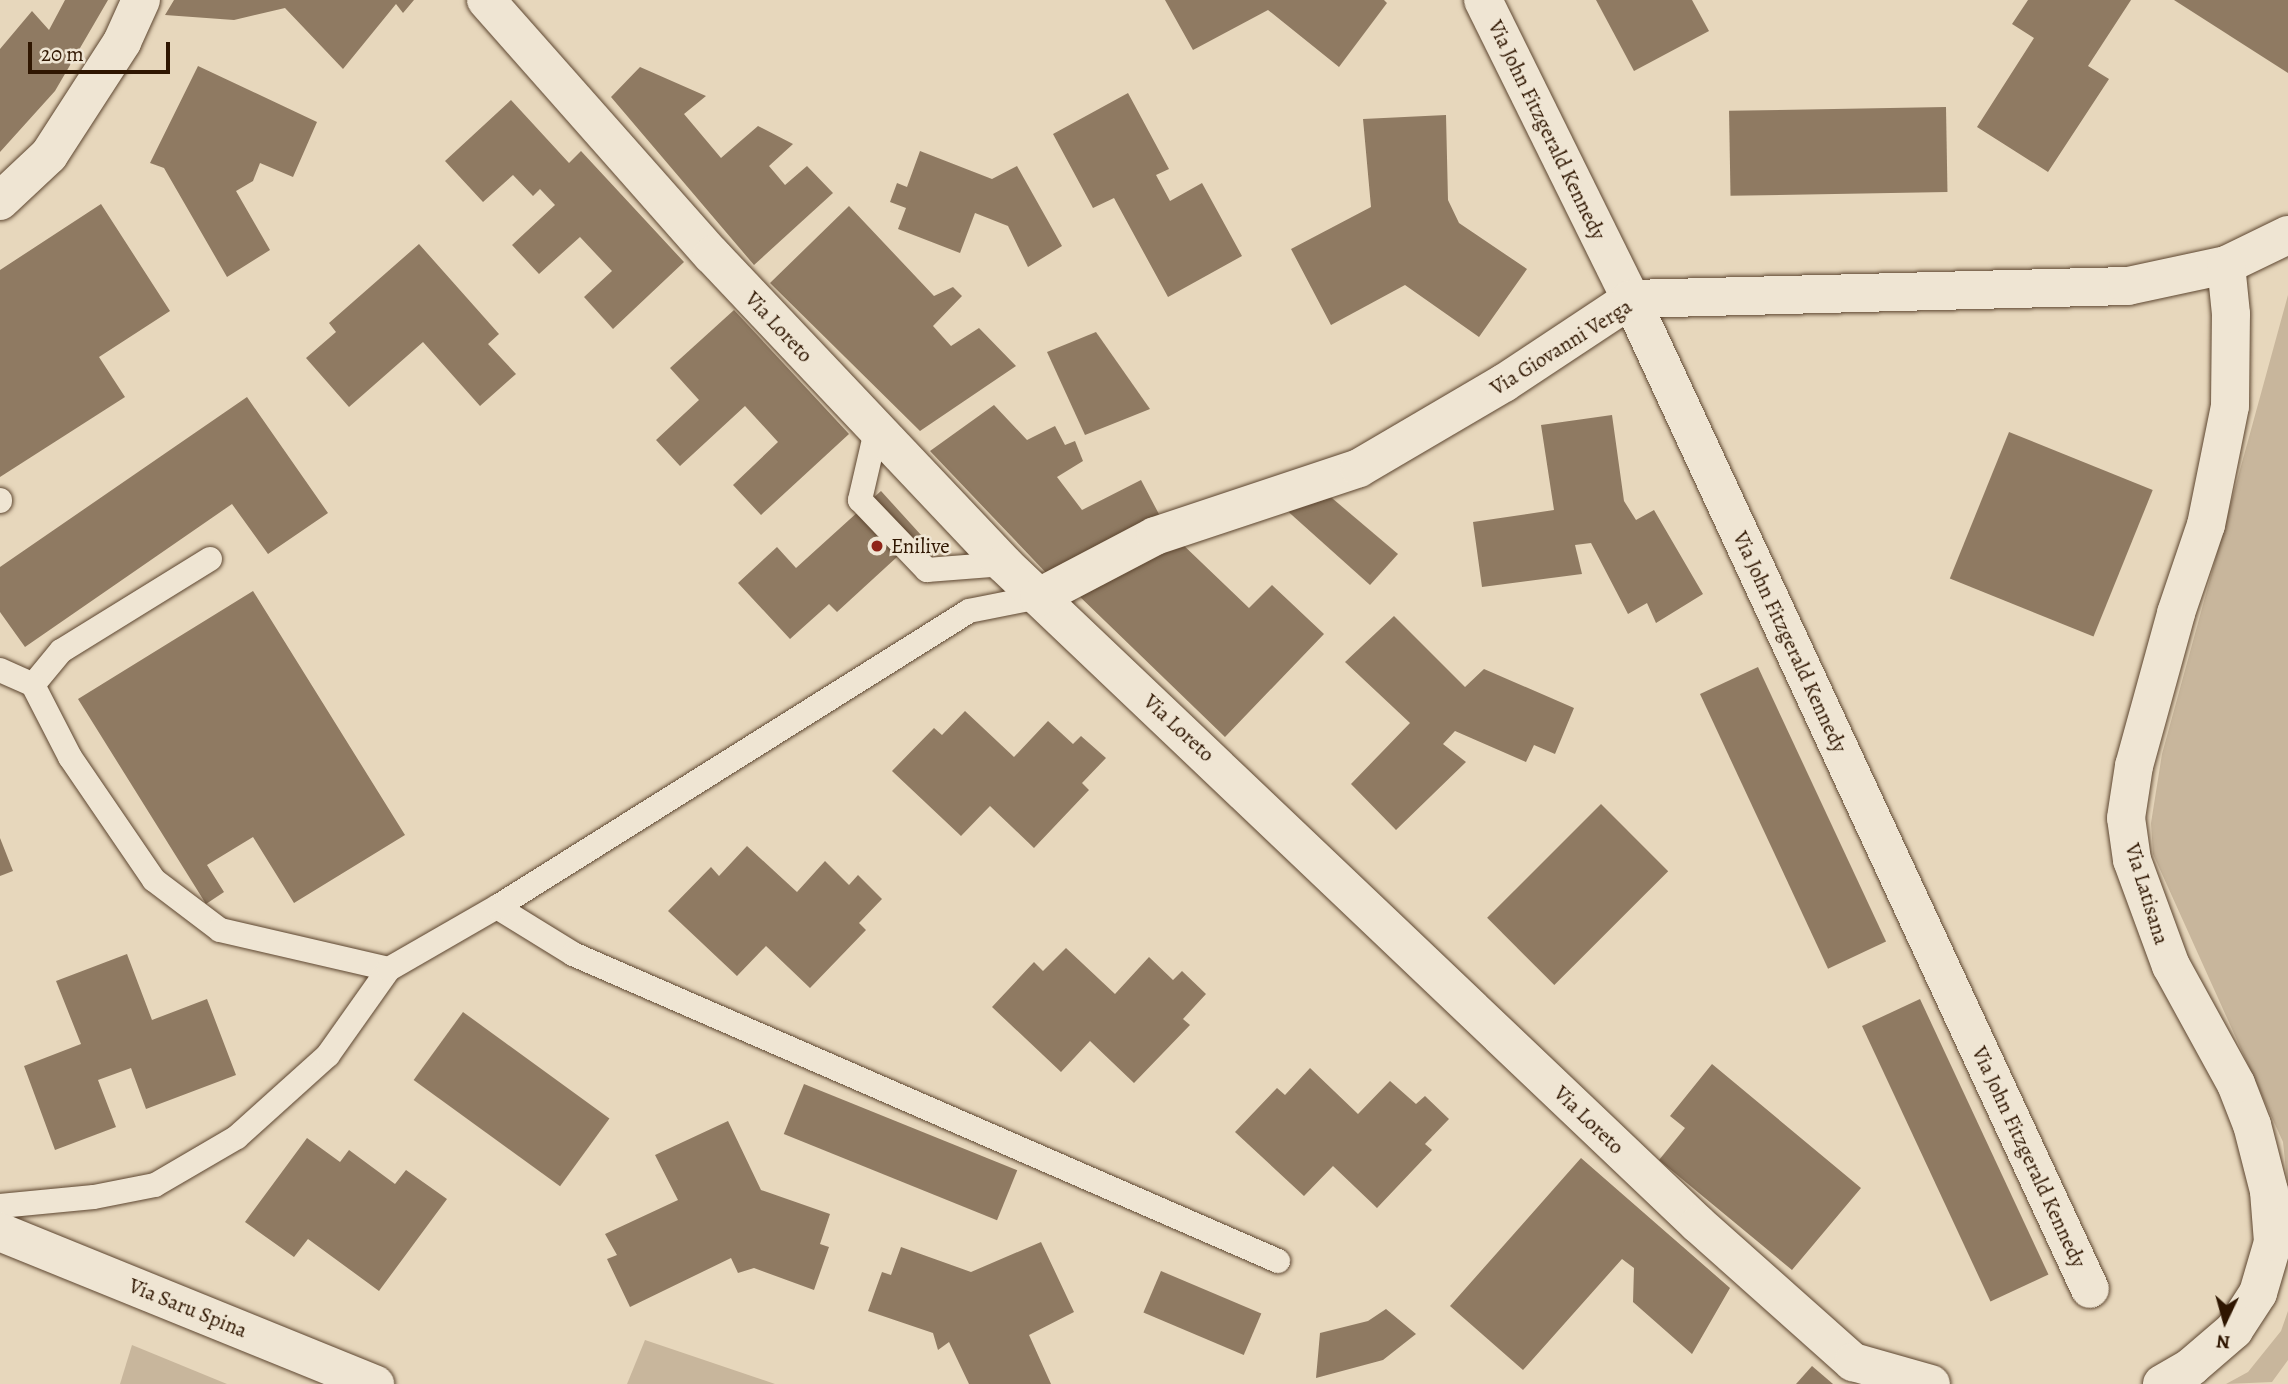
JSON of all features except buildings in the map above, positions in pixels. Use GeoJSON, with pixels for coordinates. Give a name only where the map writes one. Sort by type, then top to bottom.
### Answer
{"type":"FeatureCollection","features":[{"type":"Feature","properties":{"kind":"street"},"geometry":{"type":"LineString","coordinates":[[0,201],[49,155],[122,42],[141,0]]}},
{"type":"Feature","properties":{"kind":"street","name":"Via Loreto"},"geometry":{"type":"LineString","coordinates":[[486,0],[712,256],[876,431],[1038,597],[1698,1224],[1866,1373],[1931,1384]]}},
{"type":"Feature","properties":{"kind":"street","name":"Via John Fitzgerald Kennedy"},"geometry":{"type":"LineString","coordinates":[[1483,0],[1631,299],[2090,1289]]}},
{"type":"Feature","properties":{"kind":"street","name":"Via Giovanni Verga"},"geometry":{"type":"LineString","coordinates":[[1038,597],[1155,536],[1359,468],[1504,383],[1631,299],[2128,286],[2226,265],[2288,236]]}},
{"type":"Feature","properties":{"kind":"street","name":"Via Latisana"},"geometry":{"type":"LineString","coordinates":[[2162,1384],[2190,1367],[2234,1330],[2258,1293],[2273,1242],[2269,1191],[2252,1125],[2236,1084],[2171,967],[2132,860],[2126,818],[2134,766],[2176,613],[2206,525],[2230,405],[2231,314],[2226,265]]}},
{"type":"Feature","properties":{"kind":"street","name":"Via Saru Spina"},"geometry":{"type":"LineString","coordinates":[[0,1232],[375,1384]]}},
{"type":"Feature","properties":{"kind":"lane"},"geometry":{"type":"LineString","coordinates":[[876,431],[860,500],[927,570],[1004,564]]}},
{"type":"Feature","properties":{"kind":"lane"},"geometry":{"type":"LineString","coordinates":[[33,685],[61,651],[210,559]]}},
{"type":"Feature","properties":{"kind":"lane"},"geometry":{"type":"LineString","coordinates":[[0,1206],[93,1197],[155,1185],[237,1137],[328,1055],[389,969],[497,907],[969,611],[1038,597]]}},
{"type":"Feature","properties":{"kind":"lane"},"geometry":{"type":"LineString","coordinates":[[0,670],[33,685],[70,757],[154,880],[220,930],[389,969]]}},
{"type":"Feature","properties":{"kind":"lane"},"geometry":{"type":"LineString","coordinates":[[497,907],[573,954],[1278,1261]]}},
{"type":"Feature","properties":{"kind":"shaded area"},"geometry":{"type":"Polygon","coordinates":[[[2288,295],[2288,1189],[2283,1142],[2153,854],[2151,823],[2162,754],[2288,295]]]}},
{"type":"Feature","properties":{"kind":"shaded area"},"geometry":{"type":"Polygon","coordinates":[[[2288,1311],[2288,1360],[2272,1382],[2226,1384],[2248,1372],[2281,1331],[2288,1311]]]}},
{"type":"Feature","properties":{"kind":"shaded area"},"geometry":{"type":"Polygon","coordinates":[[[645,1340],[775,1384],[627,1384],[645,1340]]]}},
{"type":"Feature","properties":{"kind":"shaded area"},"geometry":{"type":"Polygon","coordinates":[[[132,1345],[227,1384],[120,1384],[132,1345]]]}},
{"type":"Feature","properties":{"kind":"place","name":"Enilive"},"geometry":{"type":"Point","coordinates":[877,546]}}]}
